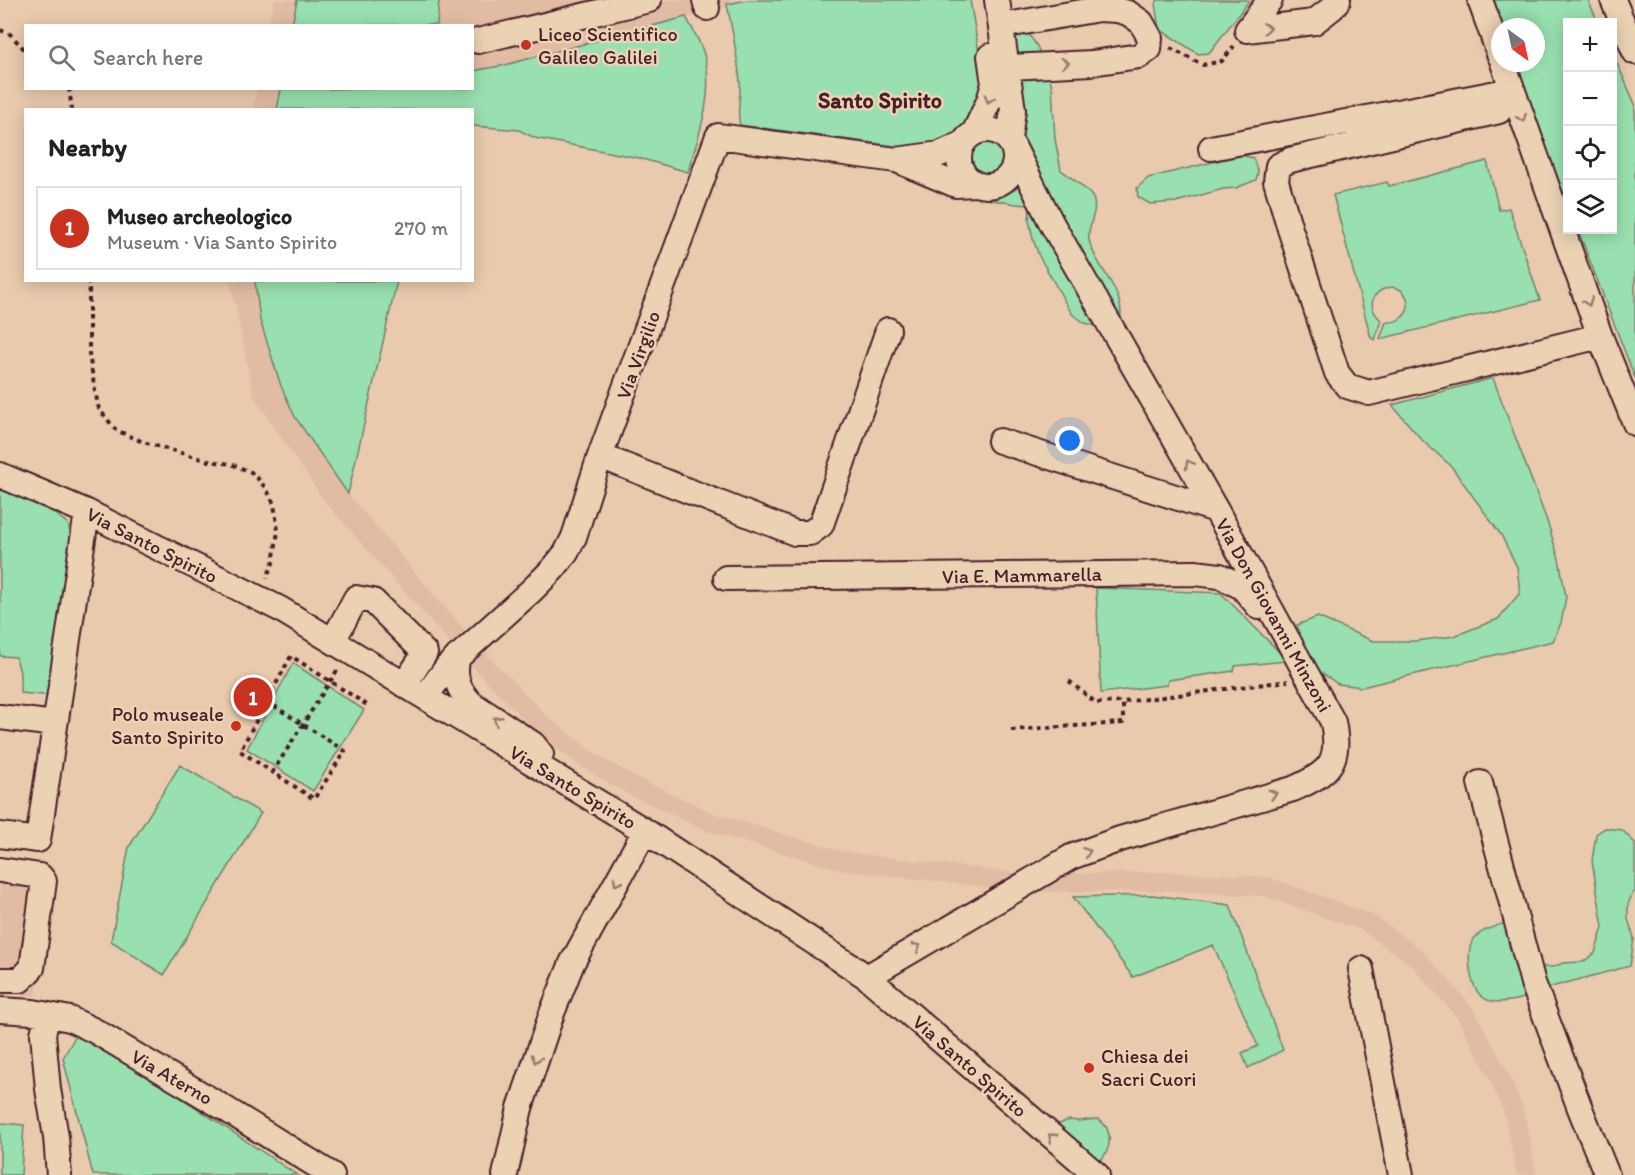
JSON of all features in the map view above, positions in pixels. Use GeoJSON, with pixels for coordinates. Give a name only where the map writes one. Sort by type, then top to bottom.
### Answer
{"type":"FeatureCollection","features":[{"type":"Feature","properties":{"kind":"street"},"geometry":{"type":"LineString","coordinates":[[478,41],[650,0]]}},
{"type":"Feature","properties":{"kind":"street"},"geometry":{"type":"LineString","coordinates":[[981,0],[994,84],[989,101],[959,153],[959,162],[968,178],[975,184],[984,186],[1003,181],[1010,174],[1016,156],[1011,142],[1013,110],[997,0]]}},
{"type":"Feature","properties":{"kind":"street"},"geometry":{"type":"LineString","coordinates":[[1247,30],[1270,0]]}},
{"type":"Feature","properties":{"kind":"street"},"geometry":{"type":"LineString","coordinates":[[1247,30],[1314,22],[1332,8],[1338,0]]}},
{"type":"Feature","properties":{"kind":"street"},"geometry":{"type":"LineString","coordinates":[[1480,0],[1491,31]]}},
{"type":"Feature","properties":{"kind":"street"},"geometry":{"type":"LineString","coordinates":[[1613,0],[1634,47]]}},
{"type":"Feature","properties":{"kind":"street"},"geometry":{"type":"LineString","coordinates":[[1001,26],[1099,9],[1117,10],[1128,13],[1141,22],[1150,38],[1149,49],[1139,56],[1092,63],[1007,67]]}},
{"type":"Feature","properties":{"kind":"street"},"geometry":{"type":"LineString","coordinates":[[1506,72],[1600,336],[1635,423]]}},
{"type":"Feature","properties":{"kind":"street"},"geometry":{"type":"LineString","coordinates":[[1211,148],[1512,90]]}},
{"type":"Feature","properties":{"kind":"street"},"geometry":{"type":"LineString","coordinates":[[1499,111],[1290,160],[1278,166],[1276,181],[1287,220],[1337,372],[1347,386],[1369,393],[1600,336]]}},
{"type":"Feature","properties":{"kind":"street"},"geometry":{"type":"LineString","coordinates":[[968,138],[983,129],[1001,133],[1011,142]]}},
{"type":"Feature","properties":{"kind":"street","name":"Via Virgilio"},"geometry":{"type":"LineString","coordinates":[[425,697],[448,666],[553,569],[566,553],[574,537],[600,456],[718,136],[896,160],[956,185],[975,184]]}},
{"type":"Feature","properties":{"kind":"street","name":"Via Virgilio"},"geometry":{"type":"LineString","coordinates":[[896,160],[939,154],[968,138]]}},
{"type":"Feature","properties":{"kind":"street","name":"Via Don Giovanni Minzoni"},"geometry":{"type":"LineString","coordinates":[[867,977],[1071,857],[1120,839],[1293,789],[1312,781],[1325,771],[1334,760],[1336,749],[1333,722],[1216,510],[1052,224],[1011,142]]}},
{"type":"Feature","properties":{"kind":"street"},"geometry":{"type":"LineString","coordinates":[[600,456],[795,533],[810,533],[821,525],[888,330]]}},
{"type":"Feature","properties":{"kind":"street"},"geometry":{"type":"LineString","coordinates":[[999,441],[1216,510]]}},
{"type":"Feature","properties":{"kind":"street","name":"Via Santo Spirito"},"geometry":{"type":"LineString","coordinates":[[0,475],[87,512],[280,609],[645,831],[867,977],[1097,1175]]}},
{"type":"Feature","properties":{"kind":"street"},"geometry":{"type":"LineString","coordinates":[[0,835],[38,840],[87,512]]}},
{"type":"Feature","properties":{"kind":"street","name":"Via E. Mammarella"},"geometry":{"type":"LineString","coordinates":[[726,578],[1195,573],[1221,576],[1242,587],[1290,643]]}},
{"type":"Feature","properties":{"kind":"street"},"geometry":{"type":"LineString","coordinates":[[333,641],[357,598],[373,601],[425,653],[405,685]]}},
{"type":"Feature","properties":{"kind":"street"},"geometry":{"type":"LineString","coordinates":[[458,656],[455,667],[456,679],[465,697],[533,744],[553,775]]}},
{"type":"Feature","properties":{"kind":"street"},"geometry":{"type":"LineString","coordinates":[[0,717],[56,724]]}},
{"type":"Feature","properties":{"kind":"street"},"geometry":{"type":"LineString","coordinates":[[1480,783],[1533,983],[1607,1175]]}},
{"type":"Feature","properties":{"kind":"street"},"geometry":{"type":"LineString","coordinates":[[505,1175],[520,1108],[552,1013],[572,963],[645,831]]}},
{"type":"Feature","properties":{"kind":"street"},"geometry":{"type":"LineString","coordinates":[[0,870],[40,876],[44,881],[32,968],[20,980],[0,980]]}},
{"type":"Feature","properties":{"kind":"street"},"geometry":{"type":"LineString","coordinates":[[1360,969],[1401,1175]]}},
{"type":"Feature","properties":{"kind":"street","name":"Via Aterno"},"geometry":{"type":"LineString","coordinates":[[0,1010],[70,1019],[216,1103],[332,1175]]}},
{"type":"Feature","properties":{"kind":"street"},"geometry":{"type":"LineString","coordinates":[[48,1015],[43,1034],[48,1089],[57,1137],[59,1175]]}},
{"type":"Feature","properties":{"kind":"path"},"geometry":{"type":"LineString","coordinates":[[0,30],[10,34],[24,49]]}},
{"type":"Feature","properties":{"kind":"path"},"geometry":{"type":"LineString","coordinates":[[1150,38],[1203,65],[1221,61],[1247,30]]}},
{"type":"Feature","properties":{"kind":"path"},"geometry":{"type":"LineString","coordinates":[[69,90],[72,108]]}},
{"type":"Feature","properties":{"kind":"path"},"geometry":{"type":"LineString","coordinates":[[89,282],[89,354],[94,390],[99,409],[116,430],[160,448],[209,461],[231,464],[251,472],[267,490],[274,504],[278,531],[273,563],[259,598]]}},
{"type":"Feature","properties":{"kind":"path"},"geometry":{"type":"LineString","coordinates":[[266,701],[345,751],[315,799],[240,751],[266,701],[291,656],[367,705]]}},
{"type":"Feature","properties":{"kind":"path"},"geometry":{"type":"LineString","coordinates":[[272,773],[336,674]]}},
{"type":"Feature","properties":{"kind":"path"},"geometry":{"type":"LineString","coordinates":[[1069,681],[1096,703],[1123,702],[1309,678]]}},
{"type":"Feature","properties":{"kind":"path"},"geometry":{"type":"LineString","coordinates":[[1011,730],[1123,723],[1123,702]]}},
{"type":"Feature","properties":{"kind":"shaded area"},"geometry":{"type":"Polygon","coordinates":[[[274,0],[297,0],[292,24],[269,24],[274,0]]]}},
{"type":"Feature","properties":{"kind":"shaded area","name":"Liceo Scientifico Galileo Galilei"},"geometry":{"type":"Polygon","coordinates":[[[439,0],[748,0],[505,65],[474,71],[474,24],[437,24],[439,0]]]}},
{"type":"Feature","properties":{"kind":"shaded area"},"geometry":{"type":"Polygon","coordinates":[[[257,90],[281,90],[277,108],[253,108],[257,90]]]}},
{"type":"Feature","properties":{"kind":"shaded area"},"geometry":{"type":"Polygon","coordinates":[[[230,282],[255,282],[260,320],[295,417],[348,494],[474,641],[547,716],[591,751],[634,776],[713,813],[845,852],[1026,874],[1169,872],[1268,877],[1372,914],[1423,951],[1473,1008],[1506,1069],[1523,1107],[1536,1175],[1517,1175],[1504,1113],[1489,1077],[1458,1019],[1411,965],[1363,931],[1264,896],[1168,891],[1025,892],[841,870],[707,831],[625,793],[580,766],[534,730],[460,654],[325,502],[254,397],[230,282]]]}},
{"type":"Feature","properties":{"kind":"shaded area"},"geometry":{"type":"Polygon","coordinates":[[[0,861],[53,869],[36,996],[0,994],[0,861]]]}},
{"type":"Feature","properties":{"kind":"green space"},"geometry":{"type":"Polygon","coordinates":[[[297,0],[439,0],[437,24],[292,24],[297,0]]]}},
{"type":"Feature","properties":{"kind":"green space"},"geometry":{"type":"Polygon","coordinates":[[[748,0],[970,0],[983,76],[978,111],[960,135],[936,147],[910,148],[740,125],[739,73],[727,4],[748,0]]]}},
{"type":"Feature","properties":{"kind":"green space"},"geometry":{"type":"Polygon","coordinates":[[[1158,0],[1249,1],[1209,53],[1198,54],[1159,29],[1155,4],[1158,0]]]}},
{"type":"Feature","properties":{"kind":"green space"},"geometry":{"type":"Polygon","coordinates":[[[1493,0],[1588,0],[1596,18],[1563,18],[1563,193],[1517,72],[1545,72],[1545,18],[1499,18],[1493,0]]]}},
{"type":"Feature","properties":{"kind":"green space"},"geometry":{"type":"Polygon","coordinates":[[[686,17],[703,51],[708,81],[701,128],[688,172],[639,158],[535,138],[519,130],[474,126],[474,108],[277,108],[281,90],[474,90],[474,71],[505,65],[686,17]]]}},
{"type":"Feature","properties":{"kind":"green space"},"geometry":{"type":"Polygon","coordinates":[[[1005,24],[1028,33],[1037,46],[1047,69],[1052,86],[1055,139],[1061,170],[1093,198],[1094,209],[1089,240],[1120,303],[1121,315],[1118,327],[1109,329],[1085,323],[1072,314],[1039,256],[1029,220],[1031,196],[1013,139],[1005,24]]]}},
{"type":"Feature","properties":{"kind":"green space"},"geometry":{"type":"Polygon","coordinates":[[[1617,63],[1635,104],[1635,378],[1580,234],[1617,234],[1617,63]]]}},
{"type":"Feature","properties":{"kind":"green space"},"geometry":{"type":"Polygon","coordinates":[[[987,143],[993,144],[1001,152],[1001,164],[993,172],[987,173],[981,172],[973,164],[972,158],[973,152],[981,144],[987,143]]]}},
{"type":"Feature","properties":{"kind":"green space"},"geometry":{"type":"Polygon","coordinates":[[[1241,155],[1253,158],[1258,172],[1256,180],[1236,188],[1223,189],[1176,202],[1150,204],[1138,197],[1137,188],[1148,178],[1241,155]]]}},
{"type":"Feature","properties":{"kind":"green space"},"geometry":{"type":"Polygon","coordinates":[[[1487,161],[1499,210],[1509,208],[1540,300],[1380,339],[1386,322],[1402,318],[1408,308],[1405,293],[1398,288],[1390,287],[1376,295],[1372,302],[1381,320],[1375,340],[1371,338],[1333,195],[1387,182],[1389,186],[1487,161]]]}},
{"type":"Feature","properties":{"kind":"green space"},"geometry":{"type":"Polygon","coordinates":[[[1017,178],[1028,205],[962,195],[999,191],[1017,178]]]}},
{"type":"Feature","properties":{"kind":"green space"},"geometry":{"type":"Polygon","coordinates":[[[255,282],[397,282],[348,494],[295,417],[281,386],[260,320],[255,282]]]}},
{"type":"Feature","properties":{"kind":"green space"},"geometry":{"type":"Polygon","coordinates":[[[1493,378],[1559,559],[1566,597],[1561,623],[1553,641],[1362,687],[1338,684],[1319,671],[1304,652],[1297,625],[1318,617],[1373,641],[1416,641],[1454,636],[1498,619],[1520,593],[1517,567],[1501,535],[1451,466],[1422,440],[1392,405],[1493,378]]]}},
{"type":"Feature","properties":{"kind":"green space"},"geometry":{"type":"Polygon","coordinates":[[[0,484],[46,506],[68,524],[72,541],[55,696],[20,693],[20,673],[16,657],[0,656],[0,484]]]}},
{"type":"Feature","properties":{"kind":"green space"},"geometry":{"type":"Polygon","coordinates":[[[1096,588],[1221,593],[1288,661],[1235,666],[1234,671],[1168,680],[1167,685],[1101,693],[1096,588]]]}},
{"type":"Feature","properties":{"kind":"green space"},"geometry":{"type":"Polygon","coordinates":[[[293,663],[364,710],[313,791],[247,749],[293,663]]]}},
{"type":"Feature","properties":{"kind":"green space"},"geometry":{"type":"Polygon","coordinates":[[[180,765],[261,813],[164,975],[111,941],[129,847],[180,765]]]}},
{"type":"Feature","properties":{"kind":"green space"},"geometry":{"type":"Polygon","coordinates":[[[1605,828],[1622,830],[1635,843],[1635,892],[1628,904],[1628,919],[1634,938],[1630,966],[1547,988],[1541,967],[1583,962],[1595,953],[1603,927],[1592,861],[1596,834],[1605,828]]]}},
{"type":"Feature","properties":{"kind":"green space"},"geometry":{"type":"Polygon","coordinates":[[[1153,895],[1230,905],[1283,1050],[1248,1068],[1242,1053],[1258,1046],[1213,945],[1133,977],[1073,897],[1153,895]]]}},
{"type":"Feature","properties":{"kind":"green space"},"geometry":{"type":"Polygon","coordinates":[[[1508,922],[1528,997],[1507,1001],[1489,1001],[1482,997],[1473,982],[1469,963],[1470,948],[1479,934],[1508,922]]]}},
{"type":"Feature","properties":{"kind":"green space"},"geometry":{"type":"Polygon","coordinates":[[[76,1035],[168,1089],[297,1175],[93,1175],[63,1058],[76,1035]]]}},
{"type":"Feature","properties":{"kind":"green space"},"geometry":{"type":"Polygon","coordinates":[[[1098,1119],[1107,1128],[1109,1134],[1107,1152],[1099,1162],[1058,1127],[1059,1124],[1069,1120],[1098,1119]]]}},
{"type":"Feature","properties":{"kind":"green space"},"geometry":{"type":"Polygon","coordinates":[[[0,1123],[24,1125],[21,1175],[0,1175],[0,1123]]]}},
{"type":"Feature","properties":{"kind":"place","name":"Liceo Scientifico Galileo Galilei"},"geometry":{"type":"Point","coordinates":[526,45]}},
{"type":"Feature","properties":{"kind":"place","name":"Museo archeologico"},"geometry":{"type":"Point","coordinates":[253,697]}},
{"type":"Feature","properties":{"kind":"place","name":"Polo museale Santo Spirito"},"geometry":{"type":"Point","coordinates":[236,726]}},
{"type":"Feature","properties":{"kind":"place","name":"Chiesa dei Sacri Cuori"},"geometry":{"type":"Point","coordinates":[1089,1068]}},
{"type":"Feature","properties":{"kind":"district","name":"Santo Spirito"},"geometry":{"type":"Point","coordinates":[880,100]}}]}
